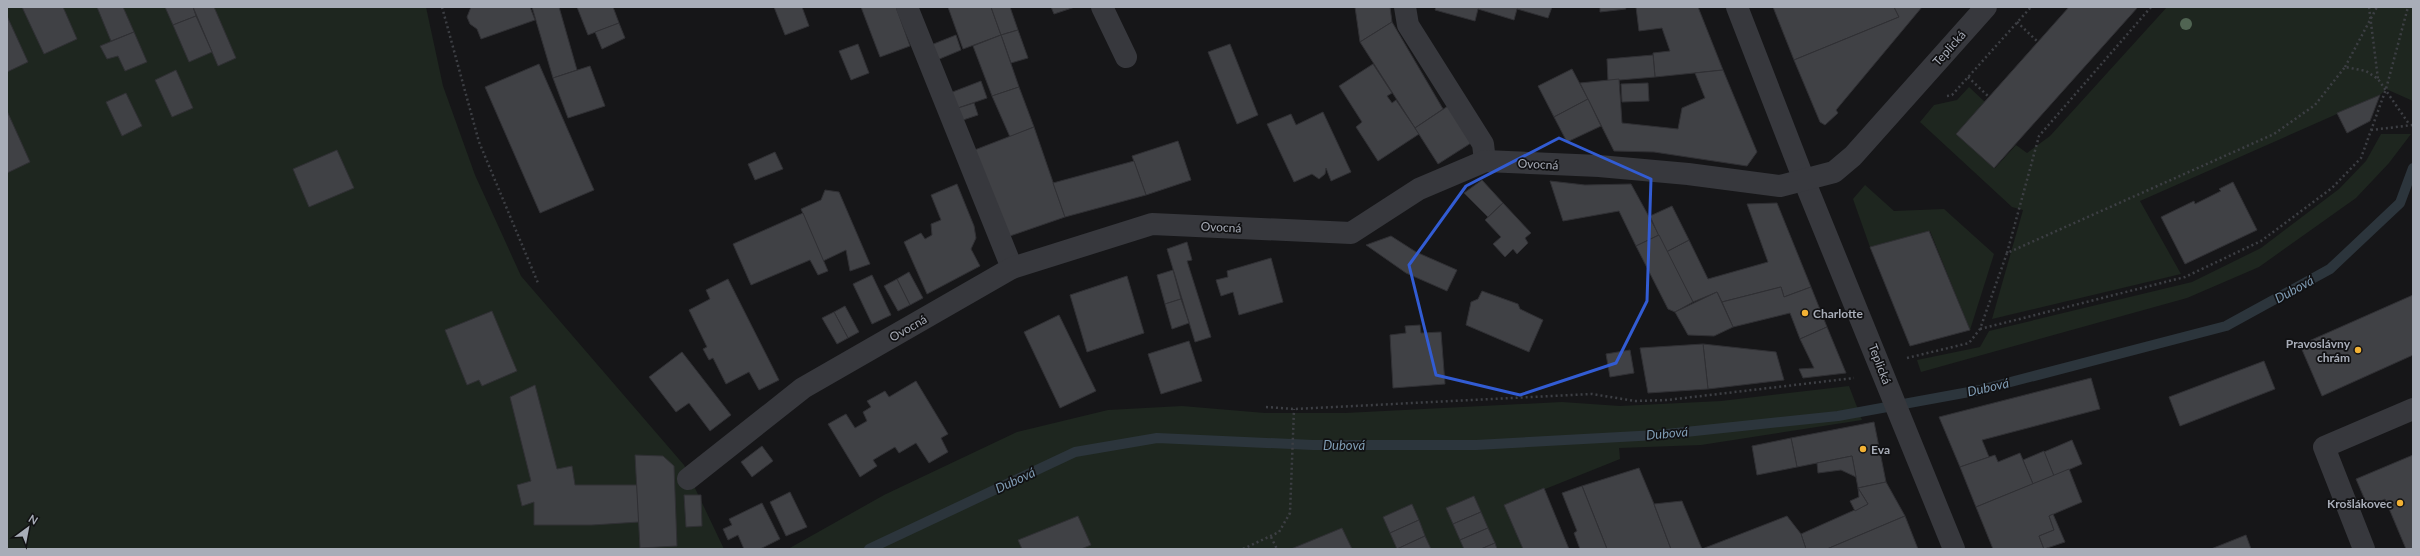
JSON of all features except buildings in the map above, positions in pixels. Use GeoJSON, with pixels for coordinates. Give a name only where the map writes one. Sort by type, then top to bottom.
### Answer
{"type":"FeatureCollection","features":[{"type":"Feature","properties":{"kind":"street"},"geometry":{"type":"LineString","coordinates":[[907,7],[1012,268]]}},
{"type":"Feature","properties":{"kind":"street"},"geometry":{"type":"LineString","coordinates":[[1102,7],[1126,57]]}},
{"type":"Feature","properties":{"kind":"street"},"geometry":{"type":"LineString","coordinates":[[1405,7],[1408,25],[1483,144],[1485,161]]}},
{"type":"Feature","properties":{"kind":"street","name":"Teplická"},"geometry":{"type":"LineString","coordinates":[[1737,7],[1804,180],[1954,549]]}},
{"type":"Feature","properties":{"kind":"street","name":"Teplická"},"geometry":{"type":"LineString","coordinates":[[1804,180],[1834,172],[1853,156],[1986,7]]}},
{"type":"Feature","properties":{"kind":"street","name":"Ovocná"},"geometry":{"type":"LineString","coordinates":[[688,479],[803,388],[1012,268],[1152,224],[1352,233],[1419,189],[1485,161],[1606,167],[1688,174],[1780,186],[1804,180]]}},
{"type":"Feature","properties":{"kind":"street"},"geometry":{"type":"LineString","coordinates":[[2364,549],[2324,447],[2413,409]]}},
{"type":"Feature","properties":{"kind":"path"},"geometry":{"type":"LineString","coordinates":[[442,7],[479,142],[538,283]]}},
{"type":"Feature","properties":{"kind":"path"},"geometry":{"type":"LineString","coordinates":[[1266,407],[1294,409],[1592,394],[1635,401],[1667,400],[1855,378],[1904,358],[1969,343],[1980,329],[2007,253],[2039,136],[2151,7]]}},
{"type":"Feature","properties":{"kind":"path"},"geometry":{"type":"LineString","coordinates":[[2369,7],[2378,79]]}},
{"type":"Feature","properties":{"kind":"path"},"geometry":{"type":"LineString","coordinates":[[2007,253],[2274,134],[2315,105],[2345,67],[2371,21],[2377,7]]}},
{"type":"Feature","properties":{"kind":"path"},"geometry":{"type":"LineString","coordinates":[[1980,329],[2185,277],[2261,240],[2332,188],[2361,158],[2386,89],[2408,7]]}},
{"type":"Feature","properties":{"kind":"path"},"geometry":{"type":"LineString","coordinates":[[2017,22],[2038,42]]}},
{"type":"Feature","properties":{"kind":"path"},"geometry":{"type":"LineString","coordinates":[[2345,67],[2366,71],[2378,79],[2409,124]]}},
{"type":"Feature","properties":{"kind":"path"},"geometry":{"type":"LineString","coordinates":[[1968,77],[1989,97]]}},
{"type":"Feature","properties":{"kind":"path"},"geometry":{"type":"LineString","coordinates":[[2371,130],[2409,124],[2413,125]]}},
{"type":"Feature","properties":{"kind":"path"},"geometry":{"type":"LineString","coordinates":[[1243,549],[1279,532],[1290,514],[1292,501],[1294,409]]}},
{"type":"Feature","properties":{"kind":"path"},"geometry":{"type":"LineString","coordinates":[[1271,537],[1277,549]]}},
{"type":"Feature","properties":{"kind":"highlighted area"},"geometry":{"type":"Polygon","coordinates":[[[1559,138],[1651,179],[1647,301],[1616,363],[1520,395],[1436,375],[1409,265],[1466,186],[1559,138]]]}},
{"type":"Feature","properties":{"kind":"shaded area"},"geometry":{"type":"Polygon","coordinates":[[[7,7],[426,7],[443,86],[475,175],[521,276],[684,465],[724,549],[7,549],[7,7]]]}},
{"type":"Feature","properties":{"kind":"shaded area"},"geometry":{"type":"Polygon","coordinates":[[[2167,7],[2413,7],[2413,101],[2386,89],[2380,95],[2140,201],[2181,274],[1992,319],[2023,210],[2012,207],[1920,122],[1934,105],[1957,100],[1969,87],[1985,102],[1957,134],[1995,168],[2016,145],[2027,153],[2050,136],[2167,7]]]}},
{"type":"Feature","properties":{"kind":"shaded area"},"geometry":{"type":"Polygon","coordinates":[[[2381,134],[2411,134],[2389,163],[2356,198],[2259,267],[2187,298],[1921,372],[1917,360],[1980,347],[1989,331],[2192,282],[2261,248],[2339,189],[2366,161],[2381,134]]]}},
{"type":"Feature","properties":{"kind":"shaded area"},"geometry":{"type":"Polygon","coordinates":[[[1865,185],[1894,211],[1944,209],[1994,254],[1970,330],[1930,231],[1870,247],[1853,199],[1865,185]]]}},
{"type":"Feature","properties":{"kind":"shaded area"},"geometry":{"type":"Polygon","coordinates":[[[1849,386],[1862,420],[1701,445],[1619,448],[1620,459],[1505,505],[1523,549],[788,549],[884,495],[1017,432],[1108,410],[1182,406],[1265,413],[1345,413],[1562,402],[1620,406],[1721,401],[1849,386]]]}},
{"type":"Feature","properties":{"kind":"waterway","name":"Dubová"},"geometry":{"type":"LineString","coordinates":[[869,549],[1075,452],[1157,438],[1313,445],[1476,445],[1657,435],[1838,416],[1980,390],[2226,326],[2330,269],[2400,203],[2413,168]]}},
{"type":"Feature","properties":{"kind":"place","name":"Charlotte"},"geometry":{"type":"Point","coordinates":[1805,313]}},
{"type":"Feature","properties":{"kind":"place","name":"Pravoslávny chrám"},"geometry":{"type":"Point","coordinates":[2358,350]}},
{"type":"Feature","properties":{"kind":"place","name":"Eva"},"geometry":{"type":"Point","coordinates":[1863,449]}},
{"type":"Feature","properties":{"kind":"place","name":"Krošlákovec"},"geometry":{"type":"Point","coordinates":[2400,503]}}]}
